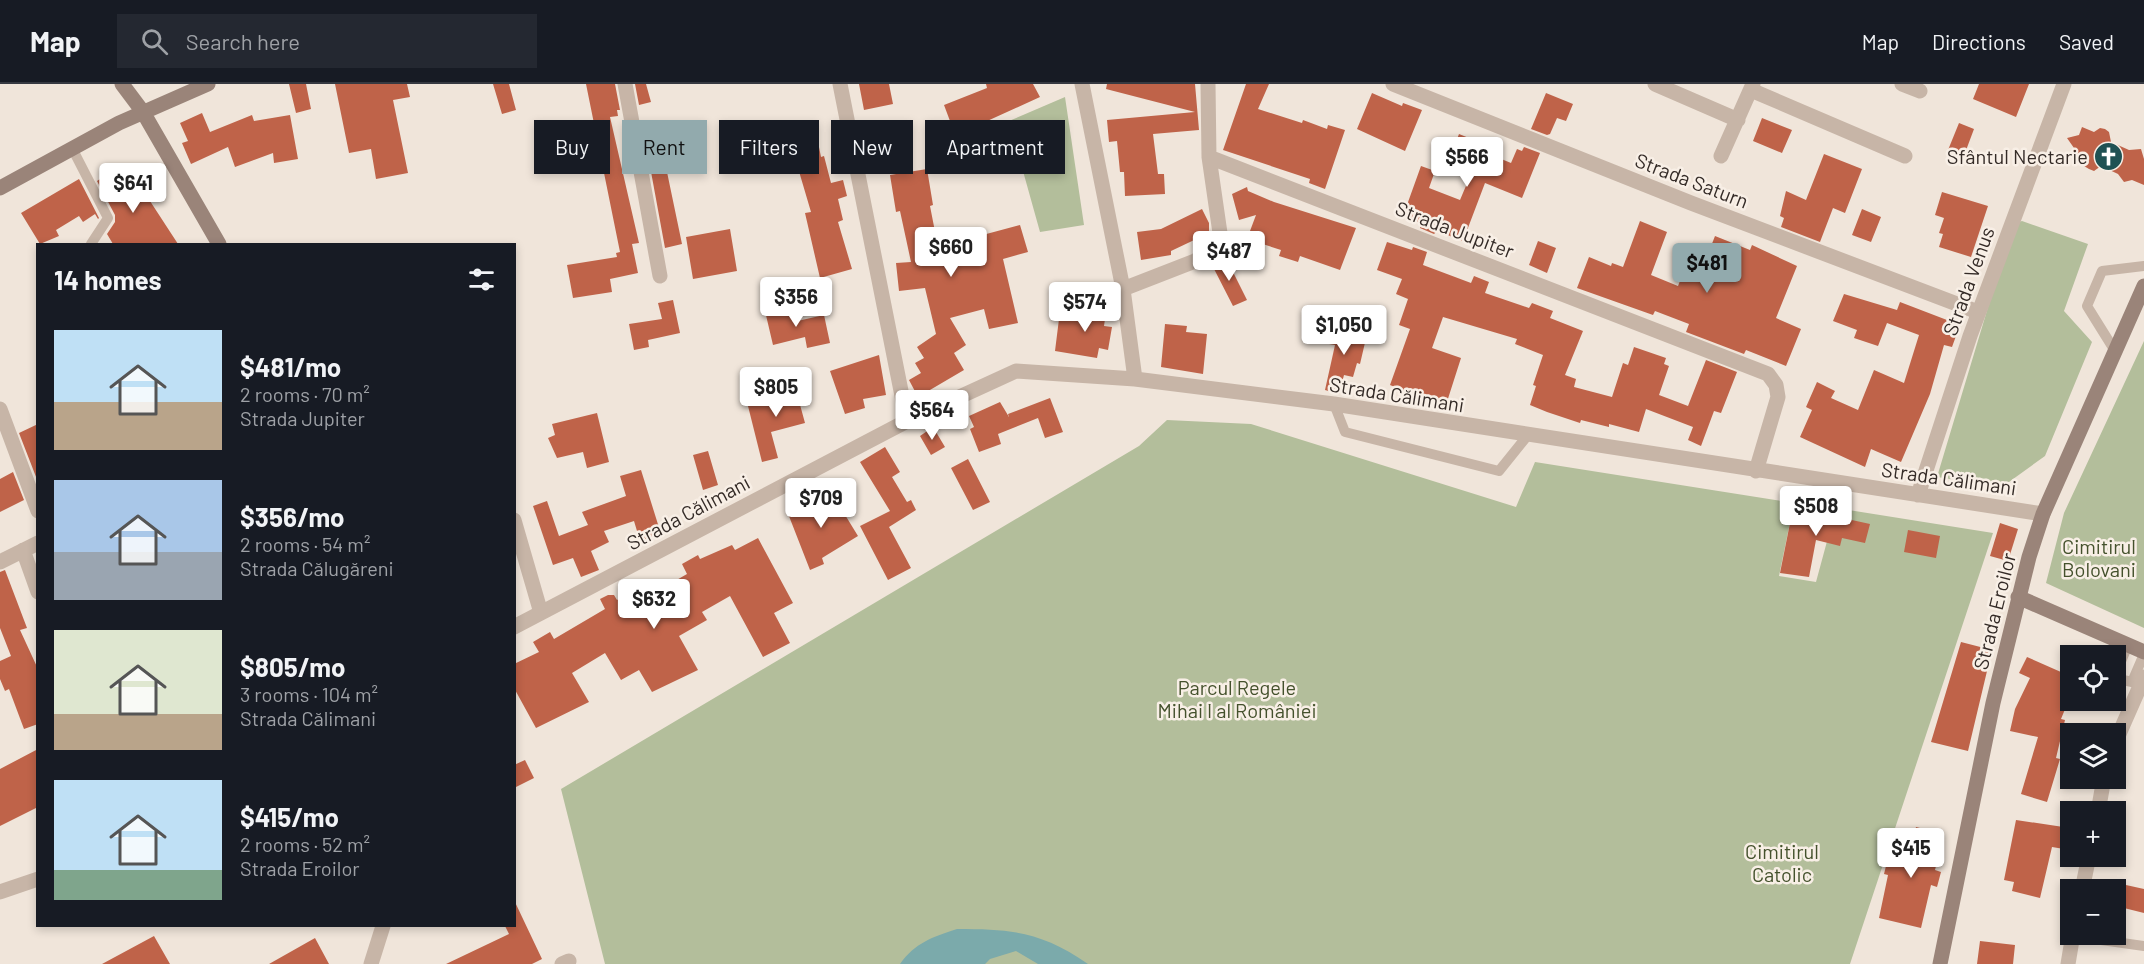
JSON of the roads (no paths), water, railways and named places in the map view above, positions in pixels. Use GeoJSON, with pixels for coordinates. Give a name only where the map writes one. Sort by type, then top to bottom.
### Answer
{"type":"FeatureCollection","features":[{"type":"Feature","properties":{"kind":"street"},"geometry":{"type":"LineString","coordinates":[[122,84],[143,112],[218,243]]}},
{"type":"Feature","properties":{"kind":"street"},"geometry":{"type":"LineString","coordinates":[[0,188],[143,112],[208,84]]}},
{"type":"Feature","properties":{"kind":"street"},"geometry":{"type":"LineString","coordinates":[[625,84],[660,276]]}},
{"type":"Feature","properties":{"kind":"street"},"geometry":{"type":"LineString","coordinates":[[840,84],[907,421]]}},
{"type":"Feature","properties":{"kind":"street"},"geometry":{"type":"LineString","coordinates":[[1082,84],[1123,289],[1135,379]]}},
{"type":"Feature","properties":{"kind":"street"},"geometry":{"type":"LineString","coordinates":[[1123,289],[1195,261],[1213,248],[1220,233],[1221,221],[1209,157],[1208,84]]}},
{"type":"Feature","properties":{"kind":"street","name":"Strada Saturn"},"geometry":{"type":"LineString","coordinates":[[1393,84],[1691,203],[1978,312]]}},
{"type":"Feature","properties":{"kind":"street"},"geometry":{"type":"LineString","coordinates":[[1655,84],[1738,120]]}},
{"type":"Feature","properties":{"kind":"street"},"geometry":{"type":"LineString","coordinates":[[1902,84],[1920,91]]}},
{"type":"Feature","properties":{"kind":"street","name":"Strada Venus"},"geometry":{"type":"LineString","coordinates":[[1918,495],[1978,312],[2064,84]]}},
{"type":"Feature","properties":{"kind":"street"},"geometry":{"type":"LineString","coordinates":[[1721,156],[1752,87],[1905,156]]}},
{"type":"Feature","properties":{"kind":"street","name":"Strada Jupiter"},"geometry":{"type":"LineString","coordinates":[[1209,157],[1768,374],[1776,385],[1778,397],[1756,471]]}},
{"type":"Feature","properties":{"kind":"street","name":"Strada Eroilor"},"geometry":{"type":"LineString","coordinates":[[1940,964],[1993,703],[2018,597],[2043,514],[2144,286]]}},
{"type":"Feature","properties":{"kind":"street","name":"Strada Călimani"},"geometry":{"type":"LineString","coordinates":[[516,626],[907,421],[1016,370],[1135,379],[1334,404],[2043,514]]}},
{"type":"Feature","properties":{"kind":"street"},"geometry":{"type":"LineString","coordinates":[[0,409],[36,506]]}},
{"type":"Feature","properties":{"kind":"street"},"geometry":{"type":"LineString","coordinates":[[516,527],[541,613]]}},
{"type":"Feature","properties":{"kind":"street"},"geometry":{"type":"LineString","coordinates":[[0,562],[36,544]]}},
{"type":"Feature","properties":{"kind":"street"},"geometry":{"type":"LineString","coordinates":[[23,550],[36,586]]}},
{"type":"Feature","properties":{"kind":"street"},"geometry":{"type":"LineString","coordinates":[[2018,597],[2144,653]]}},
{"type":"Feature","properties":{"kind":"street"},"geometry":{"type":"LineString","coordinates":[[2124,723],[2144,677]]}},
{"type":"Feature","properties":{"kind":"street"},"geometry":{"type":"LineString","coordinates":[[0,892],[36,880]]}},
{"type":"Feature","properties":{"kind":"street"},"geometry":{"type":"LineString","coordinates":[[371,964],[382,927]]}},
{"type":"Feature","properties":{"kind":"street"},"geometry":{"type":"LineString","coordinates":[[2068,964],[2071,945]]}},
{"type":"Feature","properties":{"kind":"lane"},"geometry":{"type":"LineString","coordinates":[[72,148],[108,218],[92,243]]}},
{"type":"Feature","properties":{"kind":"lane"},"geometry":{"type":"LineString","coordinates":[[2115,351],[2087,306],[2102,271],[2144,266]]}},
{"type":"Feature","properties":{"kind":"lane"},"geometry":{"type":"LineString","coordinates":[[1334,404],[1345,432],[1499,471],[1528,435]]}},
{"type":"Feature","properties":{"kind":"lane"},"geometry":{"type":"LineString","coordinates":[[2128,645],[2116,674],[2123,680],[2132,682],[2144,653]]}},
{"type":"Feature","properties":{"kind":"lane"},"geometry":{"type":"LineString","coordinates":[[2126,943],[2144,946]]}},
{"type":"Feature","properties":{"kind":"water"},"geometry":{"type":"Polygon","coordinates":[[[957,929],[1026,934],[1056,945],[1088,964],[1038,964],[1016,951],[990,959],[985,964],[900,964],[912,951],[925,942],[957,929]]]}},
{"type":"Feature","properties":{"kind":"place","name":"Sfântul Nectarie"},"geometry":{"type":"Point","coordinates":[2109,156]}},
{"type":"Feature","properties":{"kind":"park label","name":"Cimitirul Bolovani"},"geometry":{"type":"Point","coordinates":[2099,558]}},
{"type":"Feature","properties":{"kind":"park label","name":"Parcul Regele Mihai I al României"},"geometry":{"type":"Point","coordinates":[1237,698]}},
{"type":"Feature","properties":{"kind":"park label","name":"Cimitirul Catolic"},"geometry":{"type":"Point","coordinates":[1782,862]}}]}
